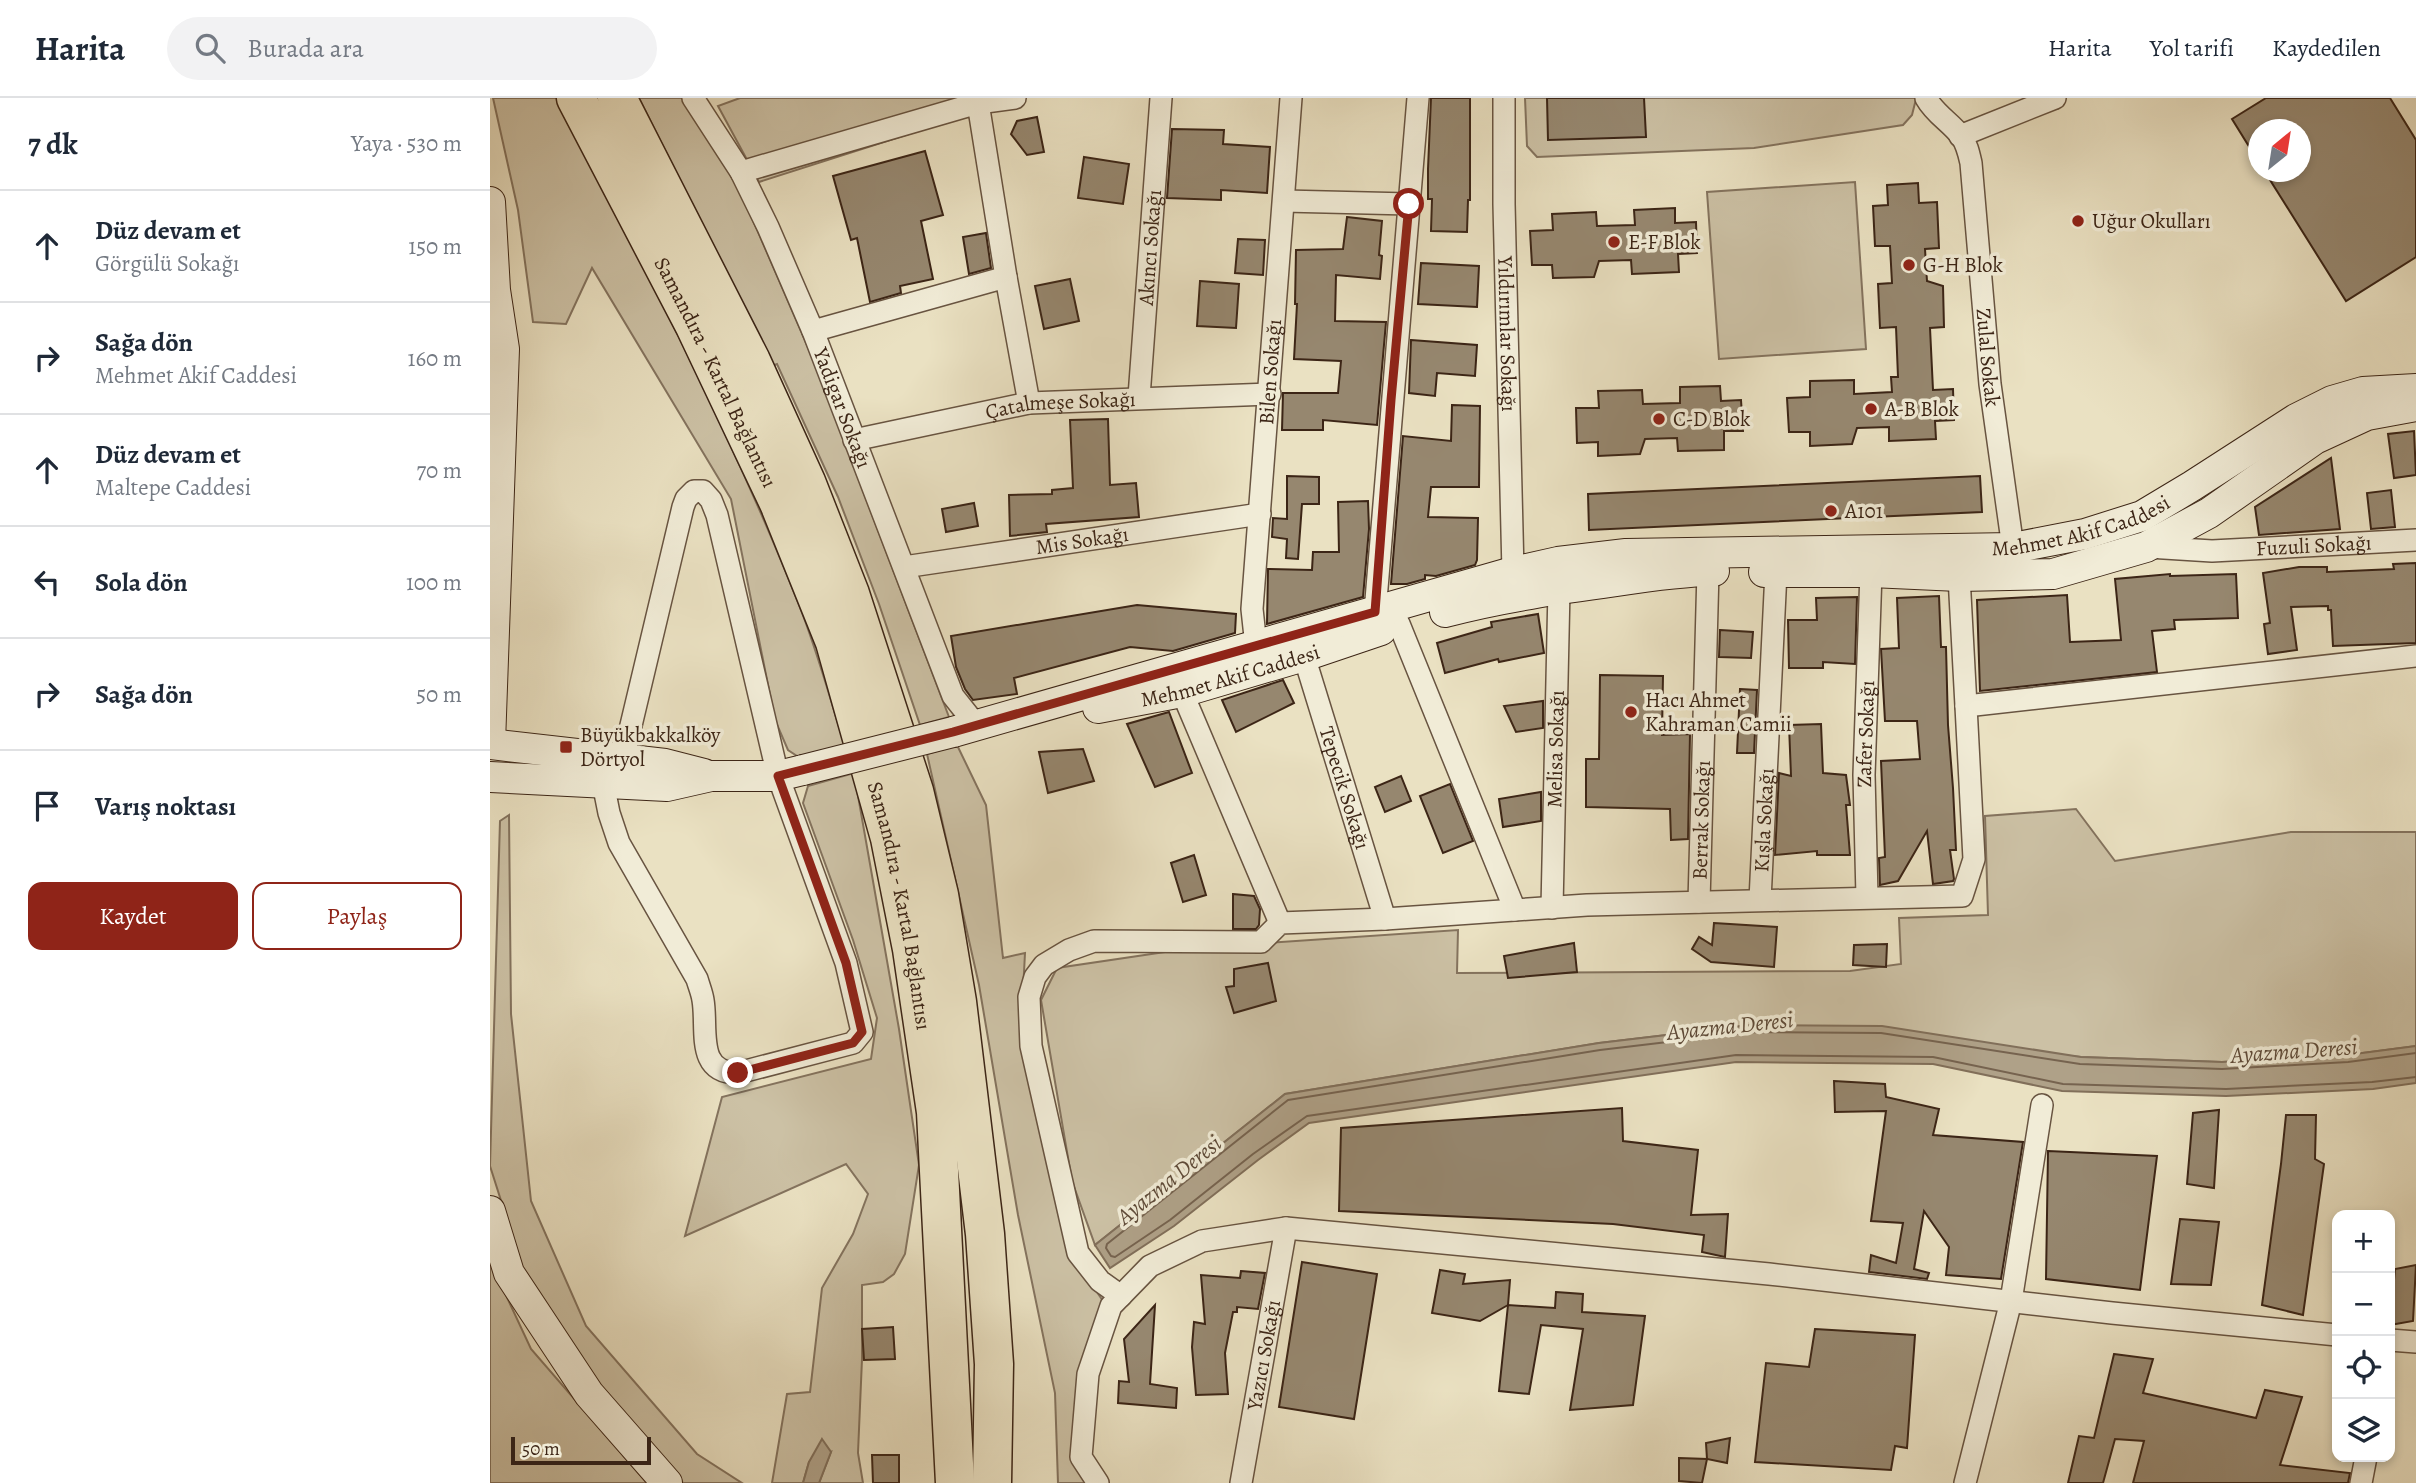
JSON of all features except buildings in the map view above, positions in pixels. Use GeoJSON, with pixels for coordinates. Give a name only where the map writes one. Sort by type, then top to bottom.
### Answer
{"type":"FeatureCollection","features":[{"type":"Feature","properties":{"kind":"highway","name":"Samandıra - Kartal Bağlantısı"},"geometry":{"type":"LineString","coordinates":[[576,98],[695,326],[779,503],[835,642],[890,838],[912,949],[936,1112],[955,1483]]}},
{"type":"Feature","properties":{"kind":"highway","name":"Samandıra - Kartal Bağlantısı"},"geometry":{"type":"LineString","coordinates":[[617,98],[751,361],[806,482],[850,594],[914,791],[939,895],[957,1002],[985,1234],[994,1364],[992,1483]]}},
{"type":"Feature","properties":{"kind":"main road"},"geometry":{"type":"LineString","coordinates":[[490,202],[495,290],[504,349],[490,744],[665,764],[711,776]]}},
{"type":"Feature","properties":{"kind":"main road"},"geometry":{"type":"LineString","coordinates":[[490,320],[495,290]]}},
{"type":"Feature","properties":{"kind":"main road","name":"Mehmet Akif Caddesi"},"geometry":{"type":"LineString","coordinates":[[964,728],[1040,720],[1182,691],[1304,656],[1387,618],[1513,572],[1558,562],[1626,554],[1772,562],[1871,572],[1959,576],[2053,574],[2146,547],[2209,513],[2365,404],[2416,388]]}},
{"type":"Feature","properties":{"kind":"main road","name":"Mehmet Akif Caddesi"},"geometry":{"type":"LineString","coordinates":[[964,728],[1256,646],[1387,618],[1559,589],[1772,562],[1928,548],[2013,548],[2085,534],[2142,516],[2296,419],[2332,401],[2416,406]]}},
{"type":"Feature","properties":{"kind":"main road"},"geometry":{"type":"LineString","coordinates":[[1928,548],[1959,576]]}},
{"type":"Feature","properties":{"kind":"main road"},"geometry":{"type":"LineString","coordinates":[[490,777],[667,786],[711,776],[790,773],[964,728]]}},
{"type":"Feature","properties":{"kind":"main road"},"geometry":{"type":"LineString","coordinates":[[490,1211],[509,1273],[589,1394],[667,1483]]}},
{"type":"Feature","properties":{"kind":"street","name":"Yadigar Sokağı"},"geometry":{"type":"LineString","coordinates":[[693,98],[741,172],[813,331],[964,728]]}},
{"type":"Feature","properties":{"kind":"street"},"geometry":{"type":"LineString","coordinates":[[741,172],[978,103],[1016,98]]}},
{"type":"Feature","properties":{"kind":"street","name":"Akıncı Sokağı"},"geometry":{"type":"LineString","coordinates":[[1139,397],[1161,98]]}},
{"type":"Feature","properties":{"kind":"street","name":"Bilen Sokağı"},"geometry":{"type":"LineString","coordinates":[[1256,646],[1252,609],[1291,98]]}},
{"type":"Feature","properties":{"kind":"street"},"geometry":{"type":"LineString","coordinates":[[1418,98],[1391,400],[1387,618],[1515,910]]}},
{"type":"Feature","properties":{"kind":"street","name":"Yıldırımlar Sokağı"},"geometry":{"type":"LineString","coordinates":[[1504,98],[1513,572]]}},
{"type":"Feature","properties":{"kind":"street","name":"Zulal Sokak"},"geometry":{"type":"LineString","coordinates":[[1926,98],[1938,115],[1960,135],[1971,163],[1990,384],[2013,548]]}},
{"type":"Feature","properties":{"kind":"street"},"geometry":{"type":"LineString","coordinates":[[1960,135],[2055,98]]}},
{"type":"Feature","properties":{"kind":"street"},"geometry":{"type":"LineString","coordinates":[[978,103],[1029,403]]}},
{"type":"Feature","properties":{"kind":"street"},"geometry":{"type":"LineString","coordinates":[[1284,201],[1409,204]]}},
{"type":"Feature","properties":{"kind":"street"},"geometry":{"type":"LineString","coordinates":[[813,331],[1006,277]]}},
{"type":"Feature","properties":{"kind":"street","name":"Çatalmeşe Sokağı"},"geometry":{"type":"LineString","coordinates":[[854,440],[1029,403],[1270,394]]}},
{"type":"Feature","properties":{"kind":"street"},"geometry":{"type":"LineString","coordinates":[[603,783],[619,843],[697,979],[704,1001],[710,1061],[726,1073],[738,1073],[853,1043],[862,1032],[846,963],[717,515],[704,491],[694,491],[683,506],[622,760]]}},
{"type":"Feature","properties":{"kind":"street"},"geometry":{"type":"LineString","coordinates":[[2209,513],[2212,551]]}},
{"type":"Feature","properties":{"kind":"street","name":"Mis Sokağı"},"geometry":{"type":"LineString","coordinates":[[904,567],[1260,514]]}},
{"type":"Feature","properties":{"kind":"street","name":"Fuzuli Sokağı"},"geometry":{"type":"LineString","coordinates":[[2146,547],[2212,551],[2416,540]]}},
{"type":"Feature","properties":{"kind":"street","name":"Kışla Sokağı"},"geometry":{"type":"LineString","coordinates":[[1760,900],[1772,562]]}},
{"type":"Feature","properties":{"kind":"street","name":"Berrak Sokağı"},"geometry":{"type":"LineString","coordinates":[[1699,902],[1708,571]]}},
{"type":"Feature","properties":{"kind":"street","name":"Zafer Sokağı"},"geometry":{"type":"LineString","coordinates":[[1867,897],[1864,775],[1871,572]]}},
{"type":"Feature","properties":{"kind":"street"},"geometry":{"type":"LineString","coordinates":[[1121,1296],[1100,1281],[1079,1252],[1031,1046],[1029,997],[1035,977],[1044,965],[1069,950],[1094,941],[1261,942],[1280,923],[1699,902],[1962,896],[1974,859],[1959,576]]}},
{"type":"Feature","properties":{"kind":"street","name":"Melisa Sokağı"},"geometry":{"type":"LineString","coordinates":[[1552,908],[1559,589]]}},
{"type":"Feature","properties":{"kind":"street","name":"Tepecik Sokağı"},"geometry":{"type":"LineString","coordinates":[[1304,656],[1385,919]]}},
{"type":"Feature","properties":{"kind":"street"},"geometry":{"type":"LineString","coordinates":[[1966,706],[2416,656]]}},
{"type":"Feature","properties":{"kind":"street"},"geometry":{"type":"LineString","coordinates":[[1182,691],[1280,923]]}},
{"type":"Feature","properties":{"kind":"street"},"geometry":{"type":"LineString","coordinates":[[1965,1483],[2011,1301],[2042,1105]]}},
{"type":"Feature","properties":{"kind":"street"},"geometry":{"type":"LineString","coordinates":[[1098,1483],[1081,1457],[1088,1374],[1111,1306],[1150,1266],[1202,1241],[1286,1228],[1769,1274],[2332,1334]]}},
{"type":"Feature","properties":{"kind":"street","name":"Yazıcı Sokağı"},"geometry":{"type":"LineString","coordinates":[[1241,1483],[1286,1228]]}},
{"type":"Feature","properties":{"kind":"street"},"geometry":{"type":"LineString","coordinates":[[2395,1340],[2416,1342]]}},
{"type":"Feature","properties":{"kind":"street"},"geometry":{"type":"LineString","coordinates":[[2361,1483],[2365,1462]]}},
{"type":"Feature","properties":{"kind":"shaded area"},"geometry":{"type":"Polygon","coordinates":[[[493,98],[557,98],[684,348],[744,475],[806,622],[845,746],[800,758],[788,750],[775,720],[731,499],[592,268],[566,324],[533,322],[518,210],[493,98]]]}},
{"type":"Feature","properties":{"kind":"shaded area"},"geometry":{"type":"Polygon","coordinates":[[[639,98],[682,98],[734,177],[813,359],[949,717],[920,725],[879,604],[838,497],[777,364],[772,366],[639,98]]]}},
{"type":"Feature","properties":{"kind":"shaded area"},"geometry":{"type":"Polygon","coordinates":[[[740,98],[1022,98],[759,182],[718,106],[740,98]]]}},
{"type":"Feature","properties":{"kind":"shaded area"},"geometry":{"type":"Polygon","coordinates":[[[1525,98],[1916,99],[1912,115],[1903,125],[1754,148],[1537,157],[1527,146],[1525,98]]]}},
{"type":"Feature","properties":{"kind":"shaded area"},"geometry":{"type":"Polygon","coordinates":[[[1855,182],[1866,349],[1719,359],[1707,192],[1855,182]]]}},
{"type":"Feature","properties":{"kind":"shaded area"},"geometry":{"type":"Polygon","coordinates":[[[957,745],[986,805],[1003,958],[1025,953],[1021,1030],[1068,1249],[1105,1304],[1086,1483],[1058,1483],[1055,1393],[1018,1215],[979,985],[927,754],[957,745]]]}},
{"type":"Feature","properties":{"kind":"shaded area"},"geometry":{"type":"Polygon","coordinates":[[[854,773],[899,1029],[919,1165],[905,1254],[894,1274],[883,1282],[862,1285],[858,1453],[863,1483],[819,1483],[831,1452],[809,1462],[803,1483],[772,1483],[787,1394],[810,1392],[822,1288],[853,1234],[868,1194],[846,1164],[685,1236],[722,1097],[871,1059],[877,1018],[853,940],[803,803],[808,786],[854,773]]]}},
{"type":"Feature","properties":{"kind":"shaded area"},"geometry":{"type":"Polygon","coordinates":[[[2076,809],[2115,861],[2291,832],[2416,832],[2416,1046],[2347,1055],[2222,1062],[2081,1057],[1751,1025],[1599,1043],[1285,1094],[1095,1245],[1072,1181],[1041,1000],[1057,968],[1192,948],[1458,930],[1457,973],[1850,971],[1901,964],[1899,918],[1988,915],[1985,816],[2076,809]]]}},
{"type":"Feature","properties":{"kind":"shaded area"},"geometry":{"type":"Polygon","coordinates":[[[509,815],[511,1014],[531,1201],[586,1326],[697,1454],[742,1483],[683,1483],[566,1351],[525,1276],[490,1166],[500,821],[509,815]]]}},
{"type":"Feature","properties":{"kind":"shaded area"},"geometry":{"type":"Polygon","coordinates":[[[490,1261],[531,1349],[647,1483],[490,1483],[490,1261]]]}},
{"type":"Feature","properties":{"kind":"water"},"geometry":{"type":"Polygon","coordinates":[[[1751,1025],[1882,1026],[2081,1057],[2222,1062],[2347,1055],[2416,1046],[2416,1083],[2373,1089],[2226,1096],[2062,1091],[1933,1064],[1736,1062],[1309,1123],[1174,1226],[1110,1268],[1095,1245],[1285,1094],[1599,1043],[1751,1025]]]}},
{"type":"Feature","properties":{"kind":"water"},"geometry":{"type":"Polygon","coordinates":[[[822,1439],[831,1452],[819,1483],[803,1483],[809,1462],[822,1439]]]}},
{"type":"Feature","properties":{"kind":"place","name":"Uğur Okulları"},"geometry":{"type":"Point","coordinates":[2078,221]}},
{"type":"Feature","properties":{"kind":"place","name":"E-F Blok"},"geometry":{"type":"Point","coordinates":[1614,242]}},
{"type":"Feature","properties":{"kind":"place","name":"G-H Blok"},"geometry":{"type":"Point","coordinates":[1909,265]}},
{"type":"Feature","properties":{"kind":"place","name":"A-B Blok"},"geometry":{"type":"Point","coordinates":[1871,409]}},
{"type":"Feature","properties":{"kind":"place","name":"C-D Blok"},"geometry":{"type":"Point","coordinates":[1659,419]}},
{"type":"Feature","properties":{"kind":"place","name":"A101"},"geometry":{"type":"Point","coordinates":[1831,511]}},
{"type":"Feature","properties":{"kind":"place","name":"Hacı Ahmet Kahraman Camii"},"geometry":{"type":"Point","coordinates":[1631,712]}},
{"type":"Feature","properties":{"kind":"place","name":"Büyükbakkalköy Dörtyol"},"geometry":{"type":"Point","coordinates":[566,747]}},
{"type":"Feature","properties":{"kind":"route"},"geometry":{"type":"LineString","coordinates":[[738,1073],[853,1043],[862,1032],[846,963],[778,776],[953,732],[1375,612],[1409,204]]}},
{"type":"Feature","properties":{"kind":"water label","name":"Ayazma Deresi"},"geometry":{"type":"Point","coordinates":[1730,1026]}},
{"type":"Feature","properties":{"kind":"water label","name":"Ayazma Deresi"},"geometry":{"type":"Point","coordinates":[2294,1051]}},
{"type":"Feature","properties":{"kind":"water label","name":"Ayazma Deresi"},"geometry":{"type":"Point","coordinates":[1169,1180]}}]}
